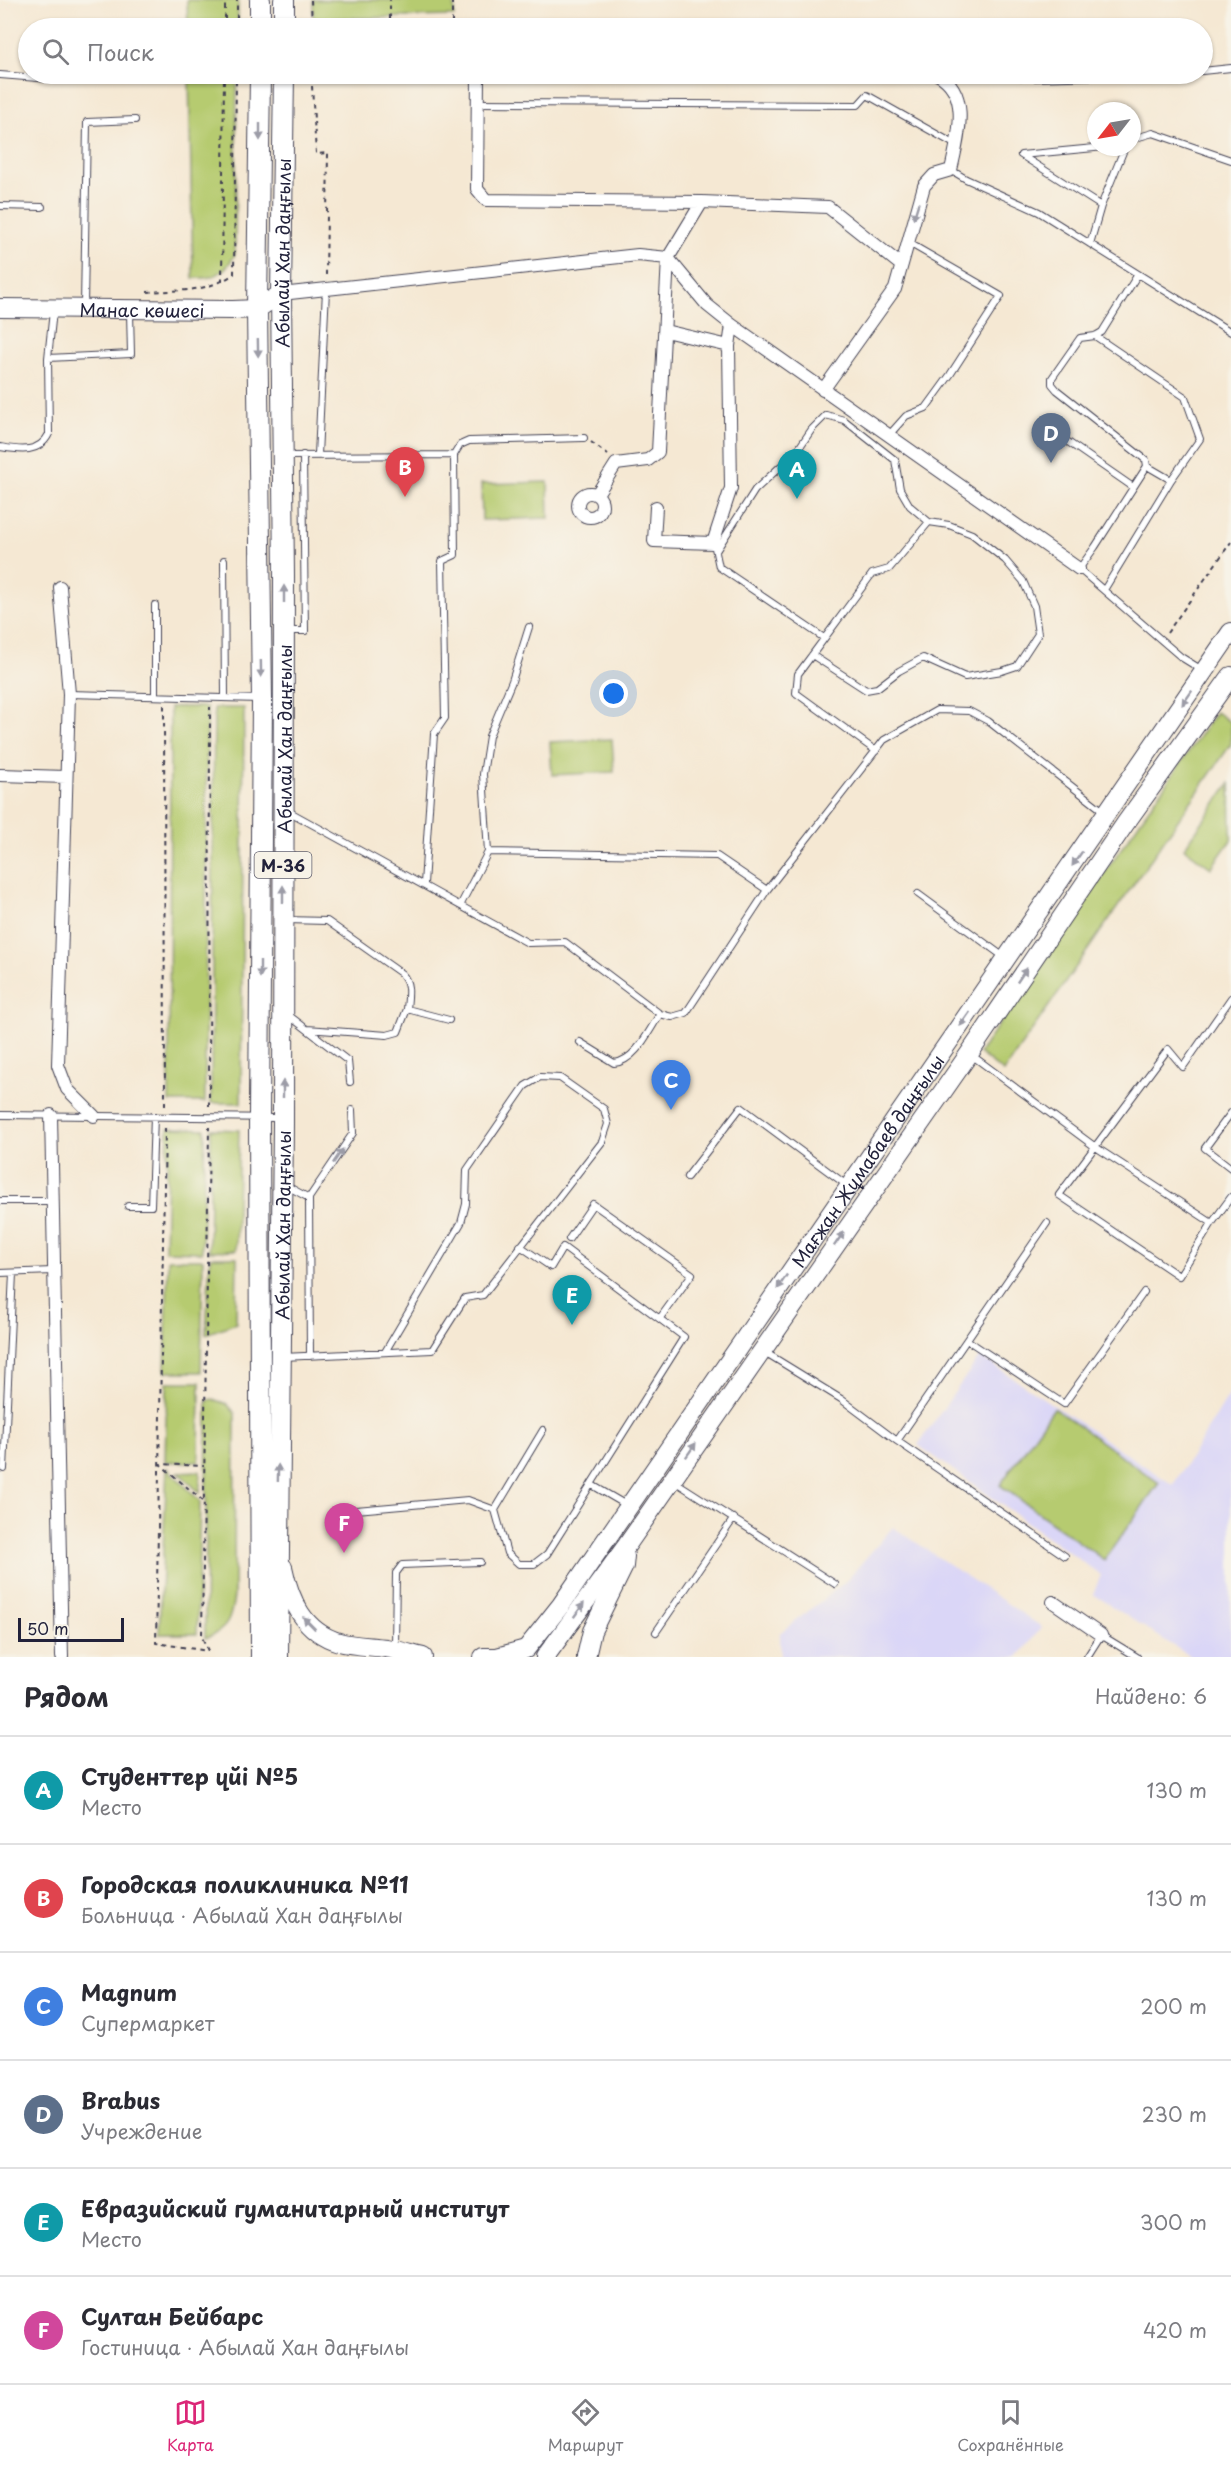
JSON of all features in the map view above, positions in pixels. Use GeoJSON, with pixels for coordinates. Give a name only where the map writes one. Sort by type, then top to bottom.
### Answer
{"type":"FeatureCollection","features":[{"type":"Feature","properties":{"kind":"main road"},"geometry":{"type":"LineString","coordinates":[[260,0],[260,18]]}},
{"type":"Feature","properties":{"kind":"main road"},"geometry":{"type":"LineString","coordinates":[[285,0],[287,18]]}},
{"type":"Feature","properties":{"kind":"main road","name":"Абылай Хан даңғылы"},"geometry":{"type":"LineString","coordinates":[[260,84],[257,309],[262,699],[259,1117],[261,1657]]}},
{"type":"Feature","properties":{"kind":"main road","name":"Абылай Хан даңғылы"},"geometry":{"type":"LineString","coordinates":[[278,1657],[277,1504],[283,1118],[284,631],[281,294],[284,84]]}},
{"type":"Feature","properties":{"kind":"main road"},"geometry":{"type":"LineString","coordinates":[[257,309],[281,294]]}},
{"type":"Feature","properties":{"kind":"main road","name":"Манас көшесі"},"geometry":{"type":"LineString","coordinates":[[0,308],[257,309]]}},
{"type":"Feature","properties":{"kind":"main road","name":"Мағжан Жұмабаев даңғылы"},"geometry":{"type":"LineString","coordinates":[[483,1657],[529,1653],[1231,632]]}},
{"type":"Feature","properties":{"kind":"main road"},"geometry":{"type":"LineString","coordinates":[[1205,671],[1229,684]]}},
{"type":"Feature","properties":{"kind":"main road","name":"Мағжан Жұмабаев даңғылы"},"geometry":{"type":"LineString","coordinates":[[545,1657],[627,1545],[969,1054],[1125,824],[1229,684]]}},
{"type":"Feature","properties":{"kind":"main road"},"geometry":{"type":"LineString","coordinates":[[277,1504],[281,1553],[287,1587],[294,1607],[305,1621],[321,1634],[340,1642],[395,1650],[423,1657]]}},
{"type":"Feature","properties":{"kind":"main road"},"geometry":{"type":"LineString","coordinates":[[586,1657],[592,1631],[624,1566],[627,1545]]}},
{"type":"Feature","properties":{"kind":"street"},"geometry":{"type":"LineString","coordinates":[[478,84],[477,189],[486,200],[702,202],[828,207],[901,265]]}},
{"type":"Feature","properties":{"kind":"street"},"geometry":{"type":"LineString","coordinates":[[823,390],[895,289],[924,186],[934,175],[951,170],[957,145],[960,103],[951,84]]}},
{"type":"Feature","properties":{"kind":"street"},"geometry":{"type":"LineString","coordinates":[[597,494],[616,464],[648,460],[658,452],[668,258],[702,202]]}},
{"type":"Feature","properties":{"kind":"street"},"geometry":{"type":"LineString","coordinates":[[281,294],[638,255],[668,258],[706,305],[732,325],[1079,568]]}},
{"type":"Feature","properties":{"kind":"street"},"geometry":{"type":"LineString","coordinates":[[656,507],[654,541],[714,547],[731,488],[729,346],[732,325]]}},
{"type":"Feature","properties":{"kind":"street"},"geometry":{"type":"LineString","coordinates":[[665,331],[729,346]]}},
{"type":"Feature","properties":{"kind":"street"},"geometry":{"type":"LineString","coordinates":[[60,587],[69,694],[58,1065],[67,1089],[94,1116]]}},
{"type":"Feature","properties":{"kind":"street"},"geometry":{"type":"LineString","coordinates":[[0,775],[66,777]]}},
{"type":"Feature","properties":{"kind":"street"},"geometry":{"type":"LineString","coordinates":[[51,1116],[62,1657]]}},
{"type":"Feature","properties":{"kind":"street"},"geometry":{"type":"LineString","coordinates":[[1053,1602],[1101,1635]]}},
{"type":"Feature","properties":{"kind":"lane"},"geometry":{"type":"LineString","coordinates":[[1213,70],[1231,68]]}},
{"type":"Feature","properties":{"kind":"lane"},"geometry":{"type":"LineString","coordinates":[[0,75],[18,76]]}},
{"type":"Feature","properties":{"kind":"lane"},"geometry":{"type":"LineString","coordinates":[[478,103],[858,105],[867,95],[957,145]]}},
{"type":"Feature","properties":{"kind":"lane"},"geometry":{"type":"LineString","coordinates":[[84,310],[87,122],[135,120]]}},
{"type":"Feature","properties":{"kind":"lane"},"geometry":{"type":"LineString","coordinates":[[1141,136],[1153,133],[1231,160]]}},
{"type":"Feature","properties":{"kind":"lane"},"geometry":{"type":"LineString","coordinates":[[1087,149],[1021,155],[1101,206]]}},
{"type":"Feature","properties":{"kind":"lane"},"geometry":{"type":"LineString","coordinates":[[1090,244],[1101,206],[1121,156]]}},
{"type":"Feature","properties":{"kind":"lane"},"geometry":{"type":"LineString","coordinates":[[951,170],[1039,212],[1231,332]]}},
{"type":"Feature","properties":{"kind":"lane"},"geometry":{"type":"LineString","coordinates":[[0,206],[42,207]]}},
{"type":"Feature","properties":{"kind":"lane"},"geometry":{"type":"LineString","coordinates":[[888,436],[906,416],[926,408],[1001,296],[909,243]]}},
{"type":"Feature","properties":{"kind":"lane"},"geometry":{"type":"LineString","coordinates":[[1138,274],[1102,332],[1095,336],[1080,338],[1052,378],[1052,384],[1076,406],[1146,460],[1147,466],[1079,568],[1181,657],[1205,671]]}},
{"type":"Feature","properties":{"kind":"lane"},"geometry":{"type":"LineString","coordinates":[[318,455],[326,290]]}},
{"type":"Feature","properties":{"kind":"lane"},"geometry":{"type":"LineString","coordinates":[[0,447],[34,449],[45,442],[49,434],[48,358],[53,308]]}},
{"type":"Feature","properties":{"kind":"lane"},"geometry":{"type":"LineString","coordinates":[[48,358],[131,354],[130,310]]}},
{"type":"Feature","properties":{"kind":"lane"},"geometry":{"type":"LineString","coordinates":[[1095,336],[1185,397],[1200,439],[1171,480],[1104,590]]}},
{"type":"Feature","properties":{"kind":"lane"},"geometry":{"type":"LineString","coordinates":[[812,655],[866,690],[877,688],[899,671],[923,658],[965,677],[1017,666],[1038,634],[1034,606],[1023,581],[1005,560],[972,534],[949,525],[929,522],[910,506],[900,489],[895,460],[844,420],[826,415],[812,429],[797,450],[755,490],[714,547],[719,567],[824,638]]}},
{"type":"Feature","properties":{"kind":"lane"},"geometry":{"type":"LineString","coordinates":[[1045,426],[1133,487]]}},
{"type":"Feature","properties":{"kind":"lane"},"geometry":{"type":"LineString","coordinates":[[424,884],[434,734],[445,718],[442,561],[455,555],[454,455],[460,446],[470,441],[584,438]]}},
{"type":"Feature","properties":{"kind":"lane"},"geometry":{"type":"LineString","coordinates":[[283,455],[454,455]]}},
{"type":"Feature","properties":{"kind":"lane"},"geometry":{"type":"LineString","coordinates":[[284,631],[305,631],[303,456]]}},
{"type":"Feature","properties":{"kind":"lane"},"geometry":{"type":"LineString","coordinates":[[1147,466],[1171,480]]}},
{"type":"Feature","properties":{"kind":"lane"},"geometry":{"type":"LineString","coordinates":[[876,751],[796,693],[798,674],[872,574],[889,569],[929,522]]}},
{"type":"Feature","properties":{"kind":"lane"},"geometry":{"type":"LineString","coordinates":[[224,560],[225,698]]}},
{"type":"Feature","properties":{"kind":"lane"},"geometry":{"type":"LineString","coordinates":[[155,605],[155,696]]}},
{"type":"Feature","properties":{"kind":"lane"},"geometry":{"type":"LineString","coordinates":[[460,904],[488,852],[483,774],[489,736],[512,681],[529,627]]}},
{"type":"Feature","properties":{"kind":"lane"},"geometry":{"type":"LineString","coordinates":[[69,694],[262,699]]}},
{"type":"Feature","properties":{"kind":"lane"},"geometry":{"type":"LineString","coordinates":[[282,808],[528,943],[565,942],[660,1014],[672,1017],[686,1013],[766,890],[884,740],[937,710],[969,711],[988,721],[1106,813]]}},
{"type":"Feature","properties":{"kind":"lane"},"geometry":{"type":"LineString","coordinates":[[488,852],[717,856],[766,890]]}},
{"type":"Feature","properties":{"kind":"lane"},"geometry":{"type":"LineString","coordinates":[[918,894],[1007,959]]}},
{"type":"Feature","properties":{"kind":"lane"},"geometry":{"type":"LineString","coordinates":[[283,920],[327,921],[402,974],[409,987],[407,1009],[398,1032],[387,1035],[307,1029]]}},
{"type":"Feature","properties":{"kind":"lane"},"geometry":{"type":"LineString","coordinates":[[1231,998],[1183,1067],[1168,1049],[1059,1195],[1179,1276],[1231,1197]]}},
{"type":"Feature","properties":{"kind":"lane"},"geometry":{"type":"LineString","coordinates":[[407,1009],[449,1020]]}},
{"type":"Feature","properties":{"kind":"lane"},"geometry":{"type":"LineString","coordinates":[[283,1011],[348,1061],[350,1082]]}},
{"type":"Feature","properties":{"kind":"lane"},"geometry":{"type":"LineString","coordinates":[[580,1042],[614,1063],[621,1063],[630,1057],[660,1014]]}},
{"type":"Feature","properties":{"kind":"lane"},"geometry":{"type":"LineString","coordinates":[[969,1054],[1094,1146],[1212,1223]]}},
{"type":"Feature","properties":{"kind":"lane"},"geometry":{"type":"LineString","coordinates":[[279,1357],[432,1350],[465,1298],[483,1295],[602,1142],[608,1124],[604,1109],[560,1078],[540,1077],[525,1086],[467,1170],[466,1204],[461,1223],[385,1352]]}},
{"type":"Feature","properties":{"kind":"lane"},"geometry":{"type":"LineString","coordinates":[[687,1177],[741,1107],[848,1187]]}},
{"type":"Feature","properties":{"kind":"lane"},"geometry":{"type":"LineString","coordinates":[[310,1356],[309,1198],[353,1133],[352,1110]]}},
{"type":"Feature","properties":{"kind":"lane"},"geometry":{"type":"LineString","coordinates":[[1231,1113],[1205,1148],[1231,1168]]}},
{"type":"Feature","properties":{"kind":"lane"},"geometry":{"type":"LineString","coordinates":[[0,1115],[283,1118]]}},
{"type":"Feature","properties":{"kind":"lane"},"geometry":{"type":"LineString","coordinates":[[128,1206],[151,1206],[154,1116]]}},
{"type":"Feature","properties":{"kind":"lane"},"geometry":{"type":"LineString","coordinates":[[282,1184],[309,1198]]}},
{"type":"Feature","properties":{"kind":"lane"},"geometry":{"type":"LineString","coordinates":[[0,1201],[52,1201]]}},
{"type":"Feature","properties":{"kind":"lane"},"geometry":{"type":"LineString","coordinates":[[569,1239],[593,1204],[692,1274],[660,1318]]}},
{"type":"Feature","properties":{"kind":"lane"},"geometry":{"type":"LineString","coordinates":[[897,1441],[1047,1223]]}},
{"type":"Feature","properties":{"kind":"lane"},"geometry":{"type":"LineString","coordinates":[[520,1246],[551,1267],[563,1248],[684,1337],[547,1554],[534,1564],[519,1564],[507,1553],[495,1510],[543,1430]]}},
{"type":"Feature","properties":{"kind":"lane"},"geometry":{"type":"LineString","coordinates":[[0,1273],[53,1271]]}},
{"type":"Feature","properties":{"kind":"lane"},"geometry":{"type":"LineString","coordinates":[[4,1469],[13,1273]]}},
{"type":"Feature","properties":{"kind":"lane"},"geometry":{"type":"LineString","coordinates":[[967,1340],[1065,1404],[1144,1292]]}},
{"type":"Feature","properties":{"kind":"lane"},"geometry":{"type":"LineString","coordinates":[[761,1350],[841,1399],[897,1441],[1065,1556]]}},
{"type":"Feature","properties":{"kind":"lane"},"geometry":{"type":"LineString","coordinates":[[672,1479],[835,1584]]}},
{"type":"Feature","properties":{"kind":"lane"},"geometry":{"type":"LineString","coordinates":[[592,1485],[628,1506]]}},
{"type":"Feature","properties":{"kind":"lane"},"geometry":{"type":"LineString","coordinates":[[334,1512],[468,1500],[495,1510]]}},
{"type":"Feature","properties":{"kind":"lane"},"geometry":{"type":"LineString","coordinates":[[656,1632],[734,1518]]}},
{"type":"Feature","properties":{"kind":"lane"},"geometry":{"type":"LineString","coordinates":[[395,1650],[396,1573],[402,1565],[480,1562]]}},
{"type":"Feature","properties":{"kind":"lane"},"geometry":{"type":"LineString","coordinates":[[1087,1657],[1101,1635],[1137,1657]]}},
{"type":"Feature","properties":{"kind":"path"},"geometry":{"type":"LineString","coordinates":[[225,0],[225,18]]}},
{"type":"Feature","properties":{"kind":"path"},"geometry":{"type":"LineString","coordinates":[[237,0],[237,18]]}},
{"type":"Feature","properties":{"kind":"path"},"geometry":{"type":"LineString","coordinates":[[311,0],[312,18]]}},
{"type":"Feature","properties":{"kind":"path"},"geometry":{"type":"LineString","coordinates":[[390,0],[390,18]]}},
{"type":"Feature","properties":{"kind":"path"},"geometry":{"type":"LineString","coordinates":[[452,0],[452,18]]}},
{"type":"Feature","properties":{"kind":"path"},"geometry":{"type":"LineString","coordinates":[[222,282],[224,84]]}},
{"type":"Feature","properties":{"kind":"path"},"geometry":{"type":"LineString","coordinates":[[139,292],[200,289],[222,282],[234,274],[236,84]]}},
{"type":"Feature","properties":{"kind":"path"},"geometry":{"type":"LineString","coordinates":[[312,86],[316,154],[328,153],[326,290]]}},
{"type":"Feature","properties":{"kind":"path"},"geometry":{"type":"LineString","coordinates":[[584,438],[599,446],[616,464]]}},
{"type":"Feature","properties":{"kind":"path"},"geometry":{"type":"LineString","coordinates":[[1162,640],[1231,542]]}},
{"type":"Feature","properties":{"kind":"path"},"geometry":{"type":"LineString","coordinates":[[164,696],[165,1117],[156,1643],[208,1651],[202,1637],[209,1117],[210,698]]}},
{"type":"Feature","properties":{"kind":"path"},"geometry":{"type":"LineString","coordinates":[[160,1464],[204,1466]]}},
{"type":"Feature","properties":{"kind":"path"},"geometry":{"type":"LineString","coordinates":[[160,1464],[204,1502]]}},
{"type":"Feature","properties":{"kind":"shaded area"},"geometry":{"type":"Polygon","coordinates":[[[980,1356],[1173,1485],[1231,1392],[1231,1657],[1191,1657],[1093,1594],[1101,1575],[918,1445],[980,1356]]]}},
{"type":"Feature","properties":{"kind":"shaded area"},"geometry":{"type":"Polygon","coordinates":[[[893,1527],[1042,1627],[1018,1657],[781,1657],[780,1633],[844,1583],[893,1527]]]}},
{"type":"Feature","properties":{"kind":"green space"},"geometry":{"type":"Polygon","coordinates":[[[187,0],[238,0],[238,18],[188,18],[187,0]]]}},
{"type":"Feature","properties":{"kind":"green space"},"geometry":{"type":"Polygon","coordinates":[[[313,0],[454,0],[454,16],[313,18],[313,0]]]}},
{"type":"Feature","properties":{"kind":"green space"},"geometry":{"type":"Polygon","coordinates":[[[189,84],[237,84],[235,254],[218,274],[207,278],[193,278],[189,84]]]}},
{"type":"Feature","properties":{"kind":"green space"},"geometry":{"type":"Polygon","coordinates":[[[548,482],[549,518],[482,520],[481,484],[548,482]]]}},
{"type":"Feature","properties":{"kind":"green space"},"geometry":{"type":"Polygon","coordinates":[[[170,707],[207,707],[205,1102],[169,1102],[170,707]]]}},
{"type":"Feature","properties":{"kind":"green space"},"geometry":{"type":"Polygon","coordinates":[[[214,708],[244,708],[241,1103],[211,1103],[214,708]]]}},
{"type":"Feature","properties":{"kind":"green space"},"geometry":{"type":"Polygon","coordinates":[[[1216,712],[1231,723],[1231,744],[1003,1072],[979,1053],[1216,712]]]}},
{"type":"Feature","properties":{"kind":"green space"},"geometry":{"type":"Polygon","coordinates":[[[612,739],[614,772],[552,775],[550,742],[612,739]]]}},
{"type":"Feature","properties":{"kind":"green space"},"geometry":{"type":"Polygon","coordinates":[[[1230,783],[1231,840],[1211,868],[1184,848],[1230,783]]]}},
{"type":"Feature","properties":{"kind":"green space"},"geometry":{"type":"Polygon","coordinates":[[[168,1128],[205,1129],[202,1252],[165,1251],[168,1128]]]}},
{"type":"Feature","properties":{"kind":"green space"},"geometry":{"type":"Polygon","coordinates":[[[211,1129],[239,1130],[236,1250],[209,1251],[211,1129]]]}},
{"type":"Feature","properties":{"kind":"green space"},"geometry":{"type":"Polygon","coordinates":[[[210,1257],[237,1257],[236,1323],[206,1334],[210,1257]]]}},
{"type":"Feature","properties":{"kind":"green space"},"geometry":{"type":"Polygon","coordinates":[[[168,1259],[203,1259],[201,1372],[165,1372],[168,1259]]]}},
{"type":"Feature","properties":{"kind":"green space"},"geometry":{"type":"Polygon","coordinates":[[[167,1382],[200,1382],[199,1462],[165,1462],[167,1382]]]}},
{"type":"Feature","properties":{"kind":"green space"},"geometry":{"type":"Polygon","coordinates":[[[212,1399],[227,1404],[235,1413],[234,1596],[232,1611],[224,1627],[205,1638],[207,1401],[212,1399]]]}},
{"type":"Feature","properties":{"kind":"green space"},"geometry":{"type":"Polygon","coordinates":[[[1054,1408],[1159,1483],[1104,1560],[1000,1485],[1054,1408]]]}},
{"type":"Feature","properties":{"kind":"green space"},"geometry":{"type":"Polygon","coordinates":[[[167,1468],[200,1501],[197,1634],[159,1634],[167,1468]]]}},
{"type":"Feature","properties":{"kind":"green space"},"geometry":{"type":"Polygon","coordinates":[[[200,1471],[200,1493],[178,1472],[200,1471]]]}},
{"type":"Feature","properties":{"kind":"place","name":"Brabus"},"geometry":{"type":"Point","coordinates":[1051,463]}},
{"type":"Feature","properties":{"kind":"place","name":"Городская поликлиника №11"},"geometry":{"type":"Point","coordinates":[405,497]}},
{"type":"Feature","properties":{"kind":"place","name":"Студенттер үйі №5"},"geometry":{"type":"Point","coordinates":[797,499]}},
{"type":"Feature","properties":{"kind":"place","name":"Magnum"},"geometry":{"type":"Point","coordinates":[671,1110]}},
{"type":"Feature","properties":{"kind":"place","name":"Евразийский гуманитарный институт"},"geometry":{"type":"Point","coordinates":[572,1325]}},
{"type":"Feature","properties":{"kind":"place","name":"Султан Бейбарс"},"geometry":{"type":"Point","coordinates":[344,1553]}}]}
